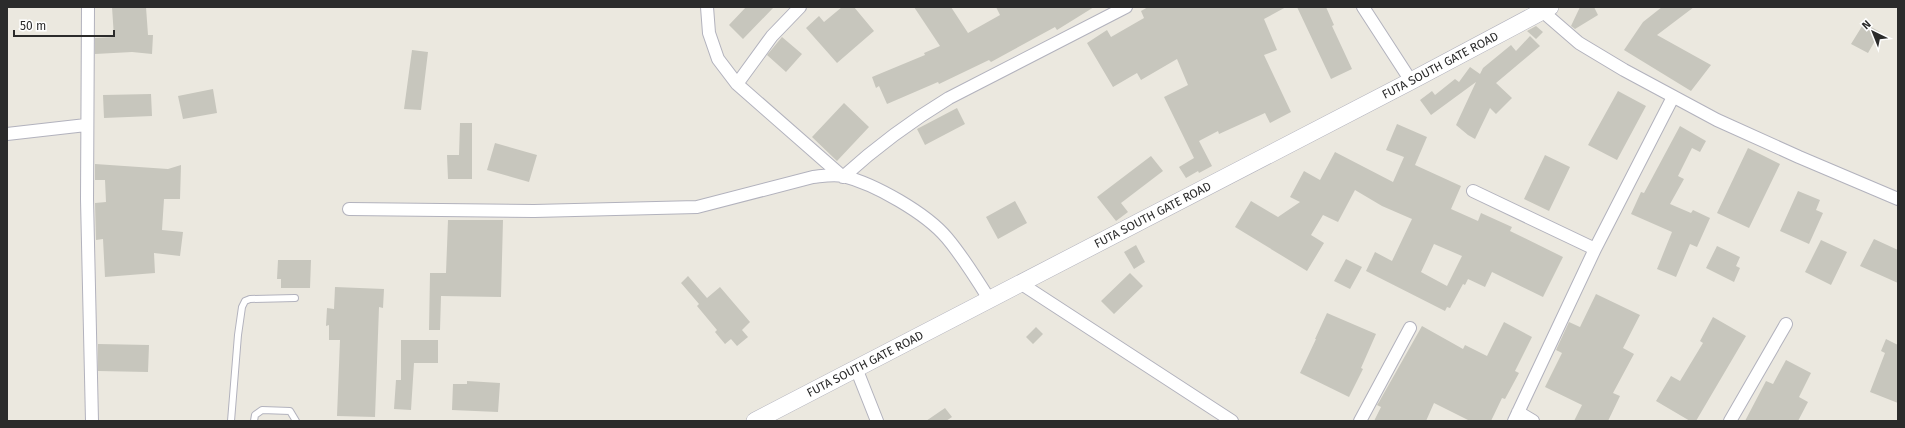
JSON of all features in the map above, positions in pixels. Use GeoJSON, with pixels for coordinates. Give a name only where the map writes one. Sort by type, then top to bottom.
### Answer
{"type":"FeatureCollection","features":[{"type":"Feature","properties":{"kind":"main road","name":"FUTA SOUTH GATE ROAD"},"geometry":{"type":"LineString","coordinates":[[755,421],[988,298],[1020,283],[1411,81],[1546,9]]}},
{"type":"Feature","properties":{"kind":"street"},"geometry":{"type":"LineString","coordinates":[[88,7],[86,125],[92,421]]}},
{"type":"Feature","properties":{"kind":"street"},"geometry":{"type":"LineString","coordinates":[[706,7],[709,33],[718,59],[737,84],[844,176]]}},
{"type":"Feature","properties":{"kind":"street"},"geometry":{"type":"LineString","coordinates":[[737,84],[772,36],[800,7]]}},
{"type":"Feature","properties":{"kind":"street"},"geometry":{"type":"LineString","coordinates":[[844,176],[874,149],[928,110],[948,98],[1126,7]]}},
{"type":"Feature","properties":{"kind":"street"},"geometry":{"type":"LineString","coordinates":[[1363,7],[1411,81]]}},
{"type":"Feature","properties":{"kind":"street"},"geometry":{"type":"LineString","coordinates":[[1546,9],[1579,43],[1673,97],[1717,120],[1765,142],[1898,199]]}},
{"type":"Feature","properties":{"kind":"street"},"geometry":{"type":"LineString","coordinates":[[1533,421],[1516,416],[1595,249],[1673,97]]}},
{"type":"Feature","properties":{"kind":"street"},"geometry":{"type":"LineString","coordinates":[[7,134],[86,125]]}},
{"type":"Feature","properties":{"kind":"street"},"geometry":{"type":"LineString","coordinates":[[350,209],[534,211],[697,207],[813,177],[831,175],[844,176],[867,185],[904,204],[927,219],[946,237],[968,265],[988,298]]}},
{"type":"Feature","properties":{"kind":"street"},"geometry":{"type":"LineString","coordinates":[[1473,191],[1595,249]]}},
{"type":"Feature","properties":{"kind":"street"},"geometry":{"type":"LineString","coordinates":[[1020,283],[1232,421]]}},
{"type":"Feature","properties":{"kind":"street"},"geometry":{"type":"LineString","coordinates":[[1730,421],[1786,324]]}},
{"type":"Feature","properties":{"kind":"street"},"geometry":{"type":"LineString","coordinates":[[1360,421],[1410,328]]}},
{"type":"Feature","properties":{"kind":"street"},"geometry":{"type":"LineString","coordinates":[[856,368],[877,421]]}},
{"type":"Feature","properties":{"kind":"lane"},"geometry":{"type":"LineString","coordinates":[[231,421],[238,336],[242,307],[245,301],[250,299],[295,298]]}},
{"type":"Feature","properties":{"kind":"lane"},"geometry":{"type":"LineString","coordinates":[[254,421],[255,415],[262,410],[290,412],[296,421]]}},
{"type":"Feature","properties":{"kind":"building"},"geometry":{"type":"Polygon","coordinates":[[[112,7],[146,7],[148,35],[153,35],[152,54],[132,52],[95,54],[95,38],[114,37],[112,7]]]}},
{"type":"Feature","properties":{"kind":"building"},"geometry":{"type":"Polygon","coordinates":[[[746,7],[774,7],[743,39],[729,25],[746,7]]]}},
{"type":"Feature","properties":{"kind":"building"},"geometry":{"type":"Polygon","coordinates":[[[842,7],[854,7],[874,31],[837,63],[806,28],[819,16],[824,22],[842,7]]]}},
{"type":"Feature","properties":{"kind":"building"},"geometry":{"type":"Polygon","coordinates":[[[914,7],[951,7],[968,33],[1000,15],[996,7],[1094,7],[1057,30],[1055,27],[991,62],[989,60],[939,84],[938,82],[887,104],[879,86],[876,88],[872,77],[925,55],[924,53],[940,46],[914,7]]]}},
{"type":"Feature","properties":{"kind":"building"},"geometry":{"type":"Polygon","coordinates":[[[1148,7],[1286,7],[1264,19],[1277,50],[1264,55],[1291,112],[1270,123],[1265,113],[1219,134],[1218,131],[1199,141],[1212,166],[1199,173],[1198,171],[1186,178],[1179,167],[1194,158],[1164,97],[1188,85],[1177,59],[1141,80],[1137,73],[1113,87],[1087,43],[1107,30],[1111,37],[1144,18],[1141,11],[1148,7]]]}},
{"type":"Feature","properties":{"kind":"building"},"geometry":{"type":"Polygon","coordinates":[[[1297,7],[1326,7],[1334,25],[1332,26],[1352,69],[1331,79],[1297,7]]]}},
{"type":"Feature","properties":{"kind":"building"},"geometry":{"type":"Polygon","coordinates":[[[1580,7],[1594,7],[1598,15],[1575,29],[1571,26],[1580,7]]]}},
{"type":"Feature","properties":{"kind":"building"},"geometry":{"type":"Polygon","coordinates":[[[1662,7],[1694,7],[1657,35],[1711,65],[1691,91],[1624,50],[1643,22],[1662,7]]]}},
{"type":"Feature","properties":{"kind":"building"},"geometry":{"type":"Polygon","coordinates":[[[1864,23],[1880,32],[1868,53],[1851,44],[1864,23]]]}},
{"type":"Feature","properties":{"kind":"building"},"geometry":{"type":"Polygon","coordinates":[[[1536,26],[1543,32],[1536,39],[1527,31],[1536,26]]]}},
{"type":"Feature","properties":{"kind":"building"},"geometry":{"type":"Polygon","coordinates":[[[1530,36],[1540,46],[1496,83],[1512,98],[1496,114],[1490,108],[1475,139],[1456,125],[1476,82],[1431,115],[1420,100],[1432,91],[1435,95],[1455,79],[1459,82],[1470,67],[1480,74],[1483,68],[1511,45],[1516,51],[1530,36]]]}},
{"type":"Feature","properties":{"kind":"building"},"geometry":{"type":"Polygon","coordinates":[[[782,37],[802,54],[786,72],[767,55],[782,37]]]}},
{"type":"Feature","properties":{"kind":"building"},"geometry":{"type":"Polygon","coordinates":[[[412,50],[428,52],[421,110],[404,109],[412,50]]]}},
{"type":"Feature","properties":{"kind":"building"},"geometry":{"type":"Polygon","coordinates":[[[213,89],[217,113],[183,119],[178,96],[213,89]]]}},
{"type":"Feature","properties":{"kind":"building"},"geometry":{"type":"Polygon","coordinates":[[[1618,91],[1646,106],[1617,160],[1588,145],[1618,91]]]}},
{"type":"Feature","properties":{"kind":"building"},"geometry":{"type":"Polygon","coordinates":[[[151,94],[152,116],[104,118],[103,95],[151,94]]]}},
{"type":"Feature","properties":{"kind":"building"},"geometry":{"type":"Polygon","coordinates":[[[844,103],[869,127],[837,161],[812,137],[844,103]]]}},
{"type":"Feature","properties":{"kind":"building"},"geometry":{"type":"Polygon","coordinates":[[[957,108],[965,124],[925,145],[917,129],[957,108]]]}},
{"type":"Feature","properties":{"kind":"building"},"geometry":{"type":"Polygon","coordinates":[[[460,123],[472,123],[472,179],[448,179],[447,155],[459,155],[460,123]]]}},
{"type":"Feature","properties":{"kind":"building"},"geometry":{"type":"Polygon","coordinates":[[[1397,124],[1427,137],[1415,165],[1461,186],[1451,209],[1478,221],[1481,213],[1512,227],[1510,231],[1563,257],[1543,297],[1492,272],[1485,287],[1468,279],[1465,285],[1463,284],[1450,308],[1447,307],[1445,311],[1366,271],[1375,252],[1392,261],[1412,219],[1382,206],[1355,190],[1338,222],[1323,215],[1311,235],[1324,243],[1307,271],[1235,227],[1251,201],[1278,217],[1300,202],[1290,197],[1304,171],[1320,180],[1335,152],[1393,182],[1404,157],[1386,150],[1397,124]],[[1434,244],[1421,272],[1447,286],[1462,256],[1434,244]]]}},
{"type":"Feature","properties":{"kind":"building"},"geometry":{"type":"Polygon","coordinates":[[[1680,126],[1706,141],[1700,152],[1692,148],[1678,176],[1684,179],[1670,204],[1691,213],[1693,210],[1710,218],[1697,247],[1690,244],[1676,277],[1657,269],[1672,232],[1631,214],[1641,192],[1644,193],[1680,126]]]}},
{"type":"Feature","properties":{"kind":"building"},"geometry":{"type":"Polygon","coordinates":[[[495,143],[537,155],[529,182],[487,170],[495,143]]]}},
{"type":"Feature","properties":{"kind":"building"},"geometry":{"type":"Polygon","coordinates":[[[1748,148],[1780,164],[1749,228],[1717,213],[1748,148]]]}},
{"type":"Feature","properties":{"kind":"building"},"geometry":{"type":"Polygon","coordinates":[[[1545,155],[1570,167],[1549,211],[1524,199],[1545,155]]]}},
{"type":"Feature","properties":{"kind":"building"},"geometry":{"type":"Polygon","coordinates":[[[1151,156],[1163,171],[1121,203],[1128,212],[1116,221],[1097,197],[1151,156]]]}},
{"type":"Feature","properties":{"kind":"building"},"geometry":{"type":"Polygon","coordinates":[[[95,164],[168,169],[181,165],[180,199],[164,199],[162,230],[183,232],[180,256],[154,253],[155,273],[105,277],[103,239],[96,240],[95,203],[106,202],[105,180],[95,180],[95,164]]]}},
{"type":"Feature","properties":{"kind":"building"},"geometry":{"type":"Polygon","coordinates":[[[1798,191],[1820,200],[1816,210],[1823,213],[1809,244],[1780,231],[1798,191]]]}},
{"type":"Feature","properties":{"kind":"building"},"geometry":{"type":"Polygon","coordinates":[[[1015,201],[1027,223],[998,239],[986,217],[1015,201]]]}},
{"type":"Feature","properties":{"kind":"building"},"geometry":{"type":"Polygon","coordinates":[[[448,220],[503,220],[501,297],[441,296],[440,330],[429,330],[430,273],[446,273],[448,220]]]}},
{"type":"Feature","properties":{"kind":"building"},"geometry":{"type":"Polygon","coordinates":[[[1874,239],[1898,250],[1898,283],[1860,266],[1874,239]]]}},
{"type":"Feature","properties":{"kind":"building"},"geometry":{"type":"Polygon","coordinates":[[[1821,240],[1847,252],[1831,285],[1805,272],[1821,240]]]}},
{"type":"Feature","properties":{"kind":"building"},"geometry":{"type":"Polygon","coordinates":[[[1136,245],[1145,262],[1134,269],[1124,252],[1136,245]]]}},
{"type":"Feature","properties":{"kind":"building"},"geometry":{"type":"Polygon","coordinates":[[[1717,246],[1740,257],[1736,266],[1740,268],[1734,282],[1706,268],[1717,246]]]}},
{"type":"Feature","properties":{"kind":"building"},"geometry":{"type":"Polygon","coordinates":[[[1346,259],[1362,267],[1350,289],[1334,281],[1346,259]]]}},
{"type":"Feature","properties":{"kind":"building"},"geometry":{"type":"Polygon","coordinates":[[[278,260],[311,260],[310,288],[281,288],[281,279],[277,279],[278,260]]]}},
{"type":"Feature","properties":{"kind":"building"},"geometry":{"type":"Polygon","coordinates":[[[1130,273],[1143,286],[1114,314],[1101,301],[1130,273]]]}},
{"type":"Feature","properties":{"kind":"building"},"geometry":{"type":"Polygon","coordinates":[[[688,276],[707,298],[720,287],[750,322],[742,330],[748,337],[737,346],[731,339],[725,344],[715,332],[717,330],[697,306],[699,304],[681,283],[688,276]]]}},
{"type":"Feature","properties":{"kind":"building"},"geometry":{"type":"Polygon","coordinates":[[[335,287],[384,289],[383,308],[379,307],[375,417],[337,416],[340,340],[329,340],[329,325],[326,326],[327,308],[334,309],[335,287]]]}},
{"type":"Feature","properties":{"kind":"building"},"geometry":{"type":"Polygon","coordinates":[[[1596,294],[1640,315],[1623,348],[1634,354],[1613,393],[1620,396],[1608,421],[1574,421],[1582,405],[1545,387],[1562,353],[1556,350],[1569,322],[1580,327],[1596,294]]]}},
{"type":"Feature","properties":{"kind":"building"},"geometry":{"type":"Polygon","coordinates":[[[1327,313],[1376,334],[1361,368],[1363,369],[1349,397],[1300,373],[1327,313]]]}},
{"type":"Feature","properties":{"kind":"building"},"geometry":{"type":"Polygon","coordinates":[[[1713,317],[1746,336],[1696,421],[1690,421],[1656,401],[1671,376],[1680,381],[1703,343],[1700,341],[1713,317]]]}},
{"type":"Feature","properties":{"kind":"building"},"geometry":{"type":"Polygon","coordinates":[[[1504,322],[1532,337],[1515,371],[1519,373],[1505,399],[1502,398],[1491,421],[1470,421],[1434,403],[1426,421],[1374,421],[1381,407],[1377,405],[1422,326],[1463,349],[1465,345],[1487,356],[1504,322]]]}},
{"type":"Feature","properties":{"kind":"building"},"geometry":{"type":"Polygon","coordinates":[[[1036,327],[1043,334],[1033,344],[1026,337],[1036,327]]]}},
{"type":"Feature","properties":{"kind":"building"},"geometry":{"type":"Polygon","coordinates":[[[1886,339],[1898,345],[1898,403],[1870,392],[1885,353],[1881,351],[1886,339]]]}},
{"type":"Feature","properties":{"kind":"building"},"geometry":{"type":"Polygon","coordinates":[[[401,340],[438,340],[438,363],[414,363],[411,410],[394,409],[396,380],[401,380],[401,340]]]}},
{"type":"Feature","properties":{"kind":"building"},"geometry":{"type":"Polygon","coordinates":[[[98,344],[149,345],[148,372],[98,371],[98,344]]]}},
{"type":"Feature","properties":{"kind":"building"},"geometry":{"type":"Polygon","coordinates":[[[1786,360],[1811,373],[1799,397],[1808,402],[1798,421],[1745,421],[1766,381],[1773,384],[1786,360]]]}},
{"type":"Feature","properties":{"kind":"building"},"geometry":{"type":"Polygon","coordinates":[[[467,381],[500,383],[498,412],[452,410],[453,384],[467,384],[467,381]]]}},
{"type":"Feature","properties":{"kind":"building"},"geometry":{"type":"Polygon","coordinates":[[[945,408],[952,417],[946,421],[926,421],[945,408]]]}}]}
